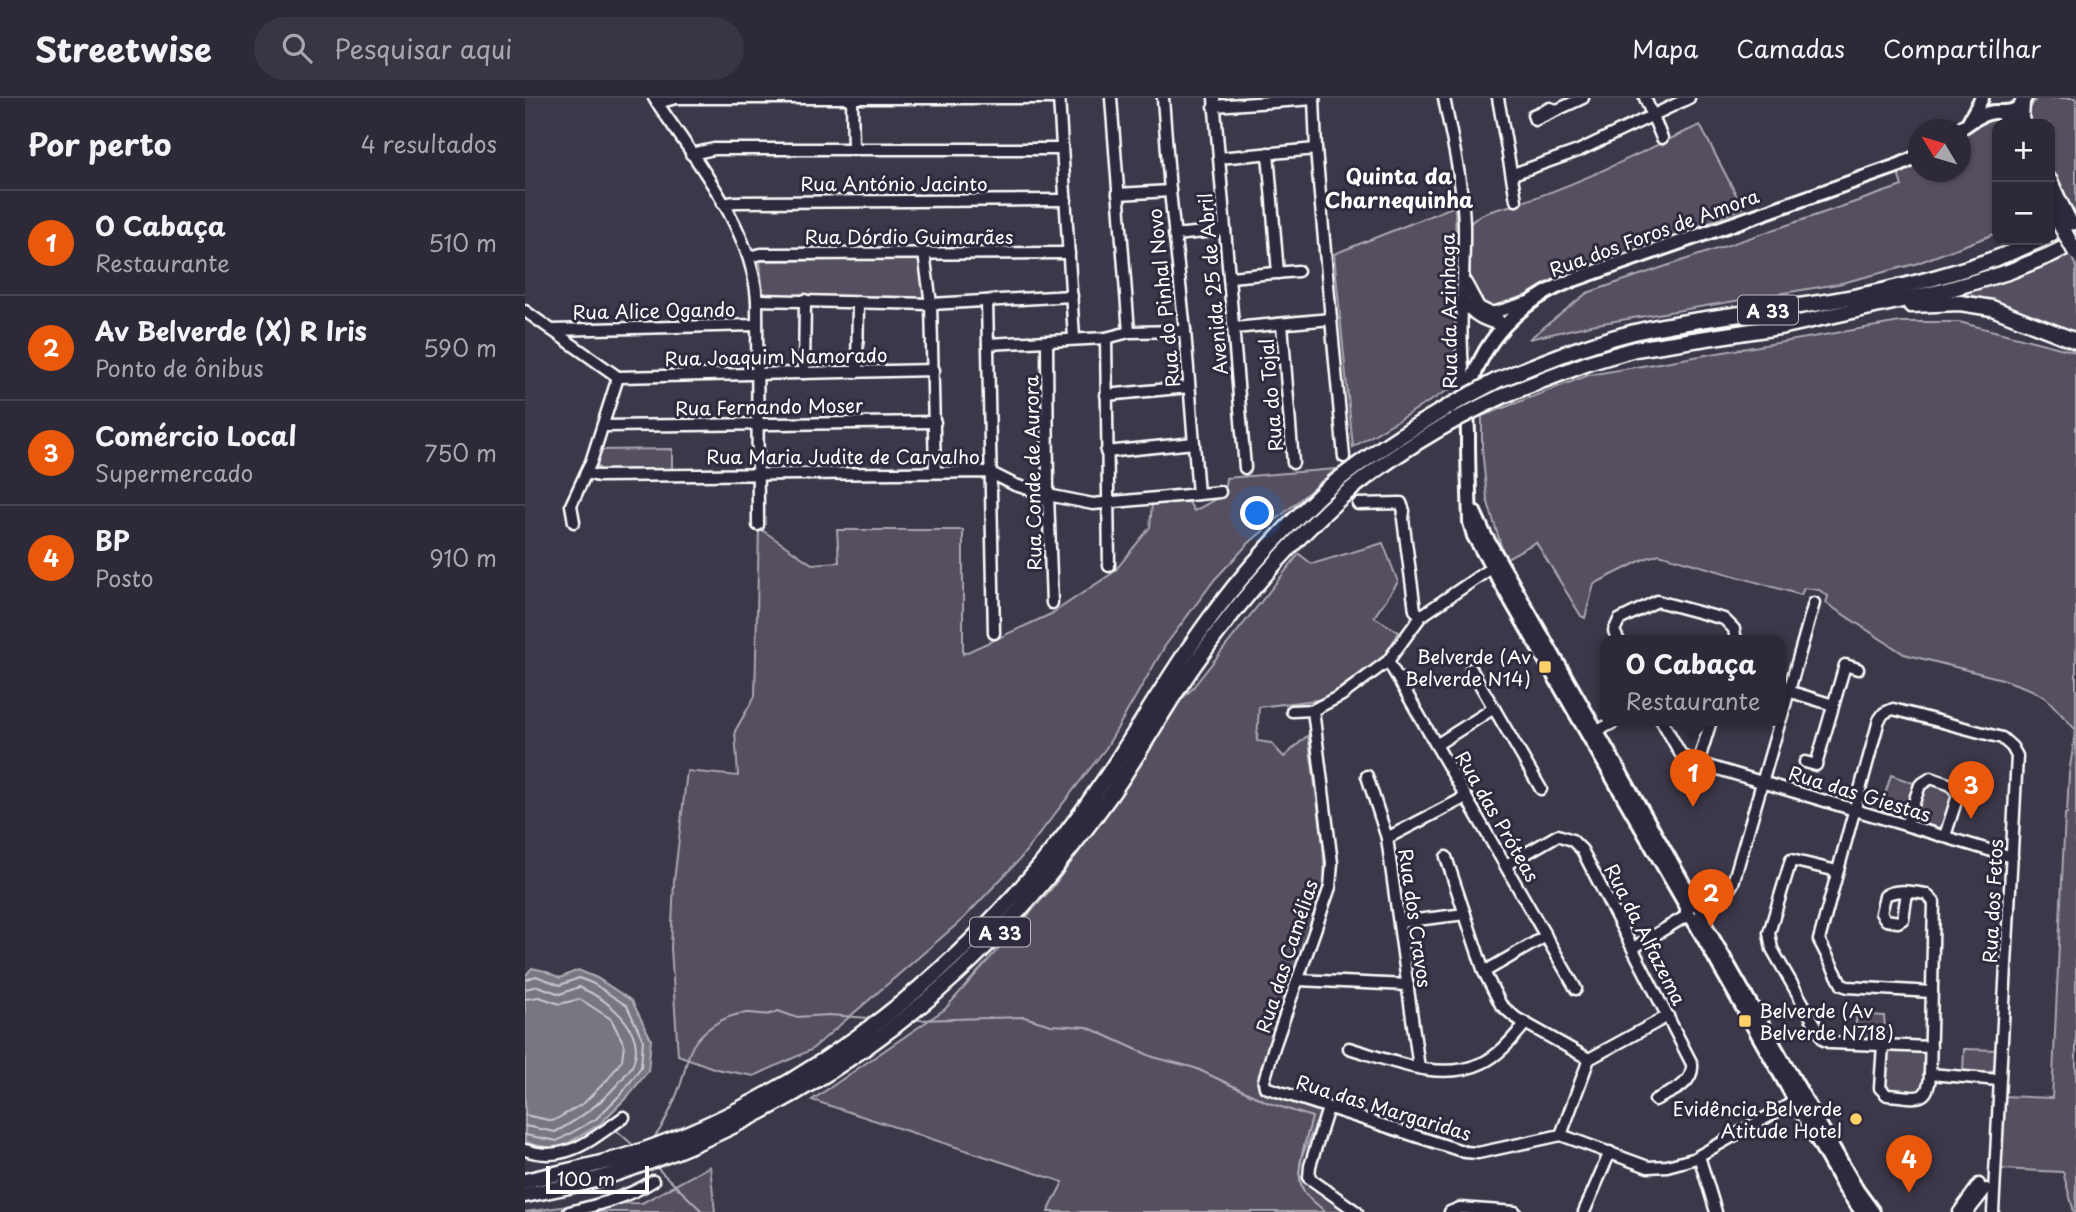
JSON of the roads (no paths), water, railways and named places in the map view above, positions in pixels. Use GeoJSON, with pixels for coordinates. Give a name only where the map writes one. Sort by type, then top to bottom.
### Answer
{"type":"FeatureCollection","features":[{"type":"Feature","properties":{"kind":"highway"},"geometry":{"type":"LineString","coordinates":[[2021,119],[2024,101]]}},
{"type":"Feature","properties":{"kind":"highway"},"geometry":{"type":"LineString","coordinates":[[2055,207],[2076,233]]}},
{"type":"Feature","properties":{"kind":"highway"},"geometry":{"type":"LineString","coordinates":[[2055,208],[2076,253]]}},
{"type":"Feature","properties":{"kind":"highway"},"geometry":{"type":"LineString","coordinates":[[2055,231],[2076,220]]}},
{"type":"Feature","properties":{"kind":"highway","name":"A 33"},"geometry":{"type":"LineString","coordinates":[[525,1195],[610,1176],[731,1127],[783,1100],[833,1069],[899,1022],[957,974],[1000,932],[1100,810],[1193,667],[1251,589],[1293,543],[1339,499],[1387,460],[1417,440],[1507,394],[1579,366],[1635,349],[1785,326],[1943,291],[1995,276],[2076,242]]}},
{"type":"Feature","properties":{"kind":"highway","name":"A 33"},"geometry":{"type":"LineString","coordinates":[[525,1181],[635,1153],[746,1105],[807,1071],[908,999],[990,922],[1055,846],[1108,774],[1220,604],[1272,544],[1323,492],[1374,451],[1408,429],[1496,381],[1548,359],[1650,329],[1828,301],[1884,289],[1953,271],[2029,245]]}},
{"type":"Feature","properties":{"kind":"highway"},"geometry":{"type":"LineString","coordinates":[[1847,313],[1892,306],[1961,303],[2002,312],[2076,341]]}},
{"type":"Feature","properties":{"kind":"main road"},"geometry":{"type":"LineString","coordinates":[[1968,119],[1983,98],[2004,117]]}},
{"type":"Feature","properties":{"kind":"main road"},"geometry":{"type":"LineString","coordinates":[[1971,124],[2004,117],[2014,112],[2024,101]]}},
{"type":"Feature","properties":{"kind":"main road","name":"Rua dos Foros de Amora"},"geometry":{"type":"LineString","coordinates":[[1800,1099],[1703,923],[1496,565],[1471,528],[1468,399],[1479,364],[1503,326],[1532,301],[1573,280],[1908,161]]}},
{"type":"Feature","properties":{"kind":"main road"},"geometry":{"type":"LineString","coordinates":[[1800,1099],[1844,1187],[1862,1212]]}},
{"type":"Feature","properties":{"kind":"main road"},"geometry":{"type":"LineString","coordinates":[[1800,1099],[1873,1212]]}},
{"type":"Feature","properties":{"kind":"street"},"geometry":{"type":"LineString","coordinates":[[758,525],[757,300],[749,257],[723,204],[656,101],[677,98],[1059,98],[1074,338]]}},
{"type":"Feature","properties":{"kind":"street"},"geometry":{"type":"LineString","coordinates":[[1111,98],[1129,332]]}},
{"type":"Feature","properties":{"kind":"street","name":"Rua do Pinhal Novo"},"geometry":{"type":"LineString","coordinates":[[1163,98],[1198,494]]}},
{"type":"Feature","properties":{"kind":"street","name":"Rua da Azinhaga"},"geometry":{"type":"LineString","coordinates":[[1444,98],[1463,208],[1464,381],[1468,399]]}},
{"type":"Feature","properties":{"kind":"street"},"geometry":{"type":"LineString","coordinates":[[1498,98],[1516,200]]}},
{"type":"Feature","properties":{"kind":"street"},"geometry":{"type":"LineString","coordinates":[[1553,98],[1556,110],[1583,98]]}},
{"type":"Feature","properties":{"kind":"street"},"geometry":{"type":"LineString","coordinates":[[1645,98],[1662,138]]}},
{"type":"Feature","properties":{"kind":"street"},"geometry":{"type":"LineString","coordinates":[[1513,174],[1578,151],[1689,98]]}},
{"type":"Feature","properties":{"kind":"street"},"geometry":{"type":"LineString","coordinates":[[852,99],[853,149]]}},
{"type":"Feature","properties":{"kind":"street"},"geometry":{"type":"LineString","coordinates":[[1214,102],[1314,99],[1316,149],[1344,457]]}},
{"type":"Feature","properties":{"kind":"street","name":"Avenida 25 de Abril"},"geometry":{"type":"LineString","coordinates":[[1214,102],[1245,468]]}},
{"type":"Feature","properties":{"kind":"street"},"geometry":{"type":"LineString","coordinates":[[691,154],[714,149],[1062,149]]}},
{"type":"Feature","properties":{"kind":"street"},"geometry":{"type":"LineString","coordinates":[[1219,158],[1316,149]]}},
{"type":"Feature","properties":{"kind":"street"},"geometry":{"type":"LineString","coordinates":[[1268,153],[1278,272]]}},
{"type":"Feature","properties":{"kind":"street"},"geometry":{"type":"LineString","coordinates":[[1118,194],[1170,191]]}},
{"type":"Feature","properties":{"kind":"street","name":"Rua António Jacinto"},"geometry":{"type":"LineString","coordinates":[[723,204],[924,199],[1066,200]]}},
{"type":"Feature","properties":{"kind":"street"},"geometry":{"type":"LineString","coordinates":[[1174,234],[1225,230]]}},
{"type":"Feature","properties":{"kind":"street"},"geometry":{"type":"LineString","coordinates":[[924,253],[931,304],[935,472]]}},
{"type":"Feature","properties":{"kind":"street","name":"Rua Dórdio Guimarães"},"geometry":{"type":"LineString","coordinates":[[749,257],[761,254],[1069,253]]}},
{"type":"Feature","properties":{"kind":"street"},"geometry":{"type":"LineString","coordinates":[[1230,277],[1298,271]]}},
{"type":"Feature","properties":{"kind":"street"},"geometry":{"type":"LineString","coordinates":[[1465,278],[1475,302],[1495,316],[1503,326]]}},
{"type":"Feature","properties":{"kind":"street"},"geometry":{"type":"LineString","coordinates":[[757,300],[931,304],[1072,296]]}},
{"type":"Feature","properties":{"kind":"street"},"geometry":{"type":"LineString","coordinates":[[1463,296],[1473,314],[1503,326]]}},
{"type":"Feature","properties":{"kind":"street"},"geometry":{"type":"LineString","coordinates":[[804,373],[805,300]]}},
{"type":"Feature","properties":{"kind":"street"},"geometry":{"type":"LineString","coordinates":[[987,301],[994,633]]}},
{"type":"Feature","properties":{"kind":"street"},"geometry":{"type":"LineString","coordinates":[[1487,312],[1496,312],[1532,301]]}},
{"type":"Feature","properties":{"kind":"street"},"geometry":{"type":"LineString","coordinates":[[857,372],[858,302]]}},
{"type":"Feature","properties":{"kind":"street"},"geometry":{"type":"LineString","coordinates":[[525,311],[618,377],[586,474],[571,505],[575,522]]}},
{"type":"Feature","properties":{"kind":"street"},"geometry":{"type":"LineString","coordinates":[[1234,328],[1331,319]]}},
{"type":"Feature","properties":{"kind":"street","name":"Rua do Tojal"},"geometry":{"type":"LineString","coordinates":[[1282,324],[1293,463]]}},
{"type":"Feature","properties":{"kind":"street","name":"Rua Alice Ogando"},"geometry":{"type":"LineString","coordinates":[[552,330],[756,325]]}},
{"type":"Feature","properties":{"kind":"street"},"geometry":{"type":"LineString","coordinates":[[988,344],[1105,338],[1129,332],[1185,331]]}},
{"type":"Feature","properties":{"kind":"street"},"geometry":{"type":"LineString","coordinates":[[1105,338],[1109,566]]}},
{"type":"Feature","properties":{"kind":"street","name":"Rua Conde de Aurora"},"geometry":{"type":"LineString","coordinates":[[1047,342],[1052,603]]}},
{"type":"Feature","properties":{"kind":"street","name":"Rua Joaquim Namorado"},"geometry":{"type":"LineString","coordinates":[[618,377],[934,370]]}},
{"type":"Feature","properties":{"kind":"street"},"geometry":{"type":"LineString","coordinates":[[1106,395],[1189,387]]}},
{"type":"Feature","properties":{"kind":"street","name":"Rua Fernando Moser"},"geometry":{"type":"LineString","coordinates":[[603,426],[935,422]]}},
{"type":"Feature","properties":{"kind":"street"},"geometry":{"type":"LineString","coordinates":[[1106,452],[1194,443]]}},
{"type":"Feature","properties":{"kind":"street","name":"Rua Maria Judite de Carvalho"},"geometry":{"type":"LineString","coordinates":[[586,474],[989,472],[1005,482],[1048,495],[1093,504],[1220,492]]}},
{"type":"Feature","properties":{"kind":"street"},"geometry":{"type":"LineString","coordinates":[[1358,504],[1401,503],[1415,610],[1421,616]]}},
{"type":"Feature","properties":{"kind":"street"},"geometry":{"type":"LineString","coordinates":[[1292,711],[1313,710],[1342,695],[1388,661],[1421,616],[1496,565]]}},
{"type":"Feature","properties":{"kind":"street"},"geometry":{"type":"LineString","coordinates":[[1616,635],[1614,631],[1619,620],[1652,602],[1660,601],[1724,619],[1734,629],[1735,635]]}},
{"type":"Feature","properties":{"kind":"street"},"geometry":{"type":"LineString","coordinates":[[1786,698],[1814,603]]}},
{"type":"Feature","properties":{"kind":"street","name":"Rua das Próteas"},"geometry":{"type":"LineString","coordinates":[[1388,661],[1576,989]]}},
{"type":"Feature","properties":{"kind":"street"},"geometry":{"type":"LineString","coordinates":[[1805,762],[1816,765],[1845,665],[1858,668]]}},
{"type":"Feature","properties":{"kind":"street"},"geometry":{"type":"LineString","coordinates":[[1471,669],[1541,789]]}},
{"type":"Feature","properties":{"kind":"street"},"geometry":{"type":"LineString","coordinates":[[1788,691],[1833,705]]}},
{"type":"Feature","properties":{"kind":"street"},"geometry":{"type":"LineString","coordinates":[[1436,745],[1494,708]]}},
{"type":"Feature","properties":{"kind":"street","name":"Rua dos Fetos"},"geometry":{"type":"LineString","coordinates":[[1853,809],[1879,720],[1887,711],[1896,709],[2002,738],[2012,747],[2017,760],[1993,1212]]}},
{"type":"Feature","properties":{"kind":"street","name":"Rua das Camélias"},"geometry":{"type":"LineString","coordinates":[[1265,1087],[1264,1081],[1274,1047],[1330,887],[1332,863],[1313,710]]}},
{"type":"Feature","properties":{"kind":"street"},"geometry":{"type":"LineString","coordinates":[[1593,734],[1607,726]]}},
{"type":"Feature","properties":{"kind":"street"},"geometry":{"type":"LineString","coordinates":[[1666,726],[1682,756],[1698,763],[1709,726]]}},
{"type":"Feature","properties":{"kind":"street"},"geometry":{"type":"LineString","coordinates":[[1633,948],[1731,887],[1778,726]]}},
{"type":"Feature","properties":{"kind":"street","name":"Rua das Giestas"},"geometry":{"type":"LineString","coordinates":[[1698,763],[2012,857]]}},
{"type":"Feature","properties":{"kind":"street","name":"Rua dos Cravos"},"geometry":{"type":"LineString","coordinates":[[1367,776],[1387,838],[1419,1068]]}},
{"type":"Feature","properties":{"kind":"street"},"geometry":{"type":"LineString","coordinates":[[1906,825],[1919,786],[1931,778],[1951,785],[1958,795],[1945,836]]}},
{"type":"Feature","properties":{"kind":"street"},"geometry":{"type":"LineString","coordinates":[[1387,838],[1467,797]]}},
{"type":"Feature","properties":{"kind":"street"},"geometry":{"type":"LineString","coordinates":[[1853,809],[1819,940],[1838,980],[1848,987],[1932,992]]}},
{"type":"Feature","properties":{"kind":"street","name":"Rua da Alfazema"},"geometry":{"type":"LineString","coordinates":[[1506,865],[1558,835],[1572,840],[1582,850],[1692,1064],[1693,1071],[1685,1083],[1655,1100]]}},
{"type":"Feature","properties":{"kind":"street"},"geometry":{"type":"LineString","coordinates":[[1446,857],[1484,972],[1501,1005],[1526,1023],[1589,1059]]}},
{"type":"Feature","properties":{"kind":"street"},"geometry":{"type":"LineString","coordinates":[[1837,872],[1791,860],[1768,940],[1824,1040],[1831,1043],[1931,1047]]}},
{"type":"Feature","properties":{"kind":"street"},"geometry":{"type":"LineString","coordinates":[[1883,1045],[1880,1088],[1885,1094],[1924,1096],[1929,1091],[1930,1074],[1934,902],[1926,894],[1907,892]]}},
{"type":"Feature","properties":{"kind":"street"},"geometry":{"type":"LineString","coordinates":[[1400,922],[1465,914]]}},
{"type":"Feature","properties":{"kind":"street"},"geometry":{"type":"LineString","coordinates":[[1484,972],[1546,936]]}},
{"type":"Feature","properties":{"kind":"street"},"geometry":{"type":"LineString","coordinates":[[1298,980],[1408,985]]}},
{"type":"Feature","properties":{"kind":"street"},"geometry":{"type":"LineString","coordinates":[[1668,1016],[1589,1059],[1561,1135],[1648,1167],[1667,1166],[1699,1156],[1800,1099]]}},
{"type":"Feature","properties":{"kind":"street"},"geometry":{"type":"LineString","coordinates":[[1349,1048],[1419,1068],[1444,1072],[1482,1063],[1505,1048],[1526,1023]]}},
{"type":"Feature","properties":{"kind":"street"},"geometry":{"type":"LineString","coordinates":[[1930,1074],[1999,1080]]}},
{"type":"Feature","properties":{"kind":"street","name":"Rua das Margaridas"},"geometry":{"type":"LineString","coordinates":[[1265,1087],[1429,1141],[1478,1153],[1561,1135]]}},
{"type":"Feature","properties":{"kind":"street"},"geometry":{"type":"LineString","coordinates":[[1328,1108],[1310,1166],[1309,1178],[1357,1212]]}},
{"type":"Feature","properties":{"kind":"street"},"geometry":{"type":"LineString","coordinates":[[525,1150],[550,1155],[567,1152],[624,1117]]}},
{"type":"Feature","properties":{"kind":"street"},"geometry":{"type":"LineString","coordinates":[[1584,1212],[1610,1152]]}},
{"type":"Feature","properties":{"kind":"street"},"geometry":{"type":"LineString","coordinates":[[1699,1156],[1716,1212]]}},
{"type":"Feature","properties":{"kind":"street"},"geometry":{"type":"LineString","coordinates":[[569,1212],[593,1207],[640,1189],[653,1181]]}},
{"type":"Feature","properties":{"kind":"street"},"geometry":{"type":"LineString","coordinates":[[1959,1212],[1983,1186],[1968,1212]]}},
{"type":"Feature","properties":{"kind":"street"},"geometry":{"type":"LineString","coordinates":[[1450,1212],[1459,1208],[1515,1212]]}},
{"type":"Feature","properties":{"kind":"water"},"geometry":{"type":"Polygon","coordinates":[[[532,968],[560,978],[578,970],[597,978],[632,1001],[651,1039],[648,1071],[628,1096],[600,1124],[558,1149],[525,1141],[525,976],[532,968]]]}},
{"type":"Feature","properties":{"kind":"waterway"},"geometry":{"type":"LineString","coordinates":[[653,1139],[672,1107],[692,1047],[703,1033],[720,1021],[742,1014],[778,1011],[795,1017],[829,1015],[869,1018]]}},
{"type":"Feature","properties":{"kind":"waterway"},"geometry":{"type":"LineString","coordinates":[[918,1020],[1024,1017],[1051,1025],[1087,1027],[1153,1057],[1195,1068],[1269,1103],[1312,1117],[1300,1165],[1301,1185],[1309,1198],[1325,1212]]}},
{"type":"Feature","properties":{"kind":"waterway"},"geometry":{"type":"LineString","coordinates":[[615,1129],[634,1146]]}},
{"type":"Feature","properties":{"kind":"waterway"},"geometry":{"type":"LineString","coordinates":[[656,1167],[703,1212]]}},
{"type":"Feature","properties":{"kind":"place","name":"Belverde (Av Belverde N14)"},"geometry":{"type":"Point","coordinates":[1545,667]}},
{"type":"Feature","properties":{"kind":"place","name":"O Cabaça"},"geometry":{"type":"Point","coordinates":[1693,807]}},
{"type":"Feature","properties":{"kind":"place","name":"Comércio Local"},"geometry":{"type":"Point","coordinates":[1971,819]}},
{"type":"Feature","properties":{"kind":"place","name":"Av Belverde (X) R Iris"},"geometry":{"type":"Point","coordinates":[1711,927]}},
{"type":"Feature","properties":{"kind":"place","name":"Belverde (Av Belverde N718)"},"geometry":{"type":"Point","coordinates":[1745,1021]}},
{"type":"Feature","properties":{"kind":"place","name":"Evidência Belverde Atitude Hotel"},"geometry":{"type":"Point","coordinates":[1856,1119]}},
{"type":"Feature","properties":{"kind":"place","name":"BP"},"geometry":{"type":"Point","coordinates":[1909,1193]}},
{"type":"Feature","properties":{"kind":"district","name":"Quinta da Charnequinha"},"geometry":{"type":"Point","coordinates":[1399,187]}}]}
